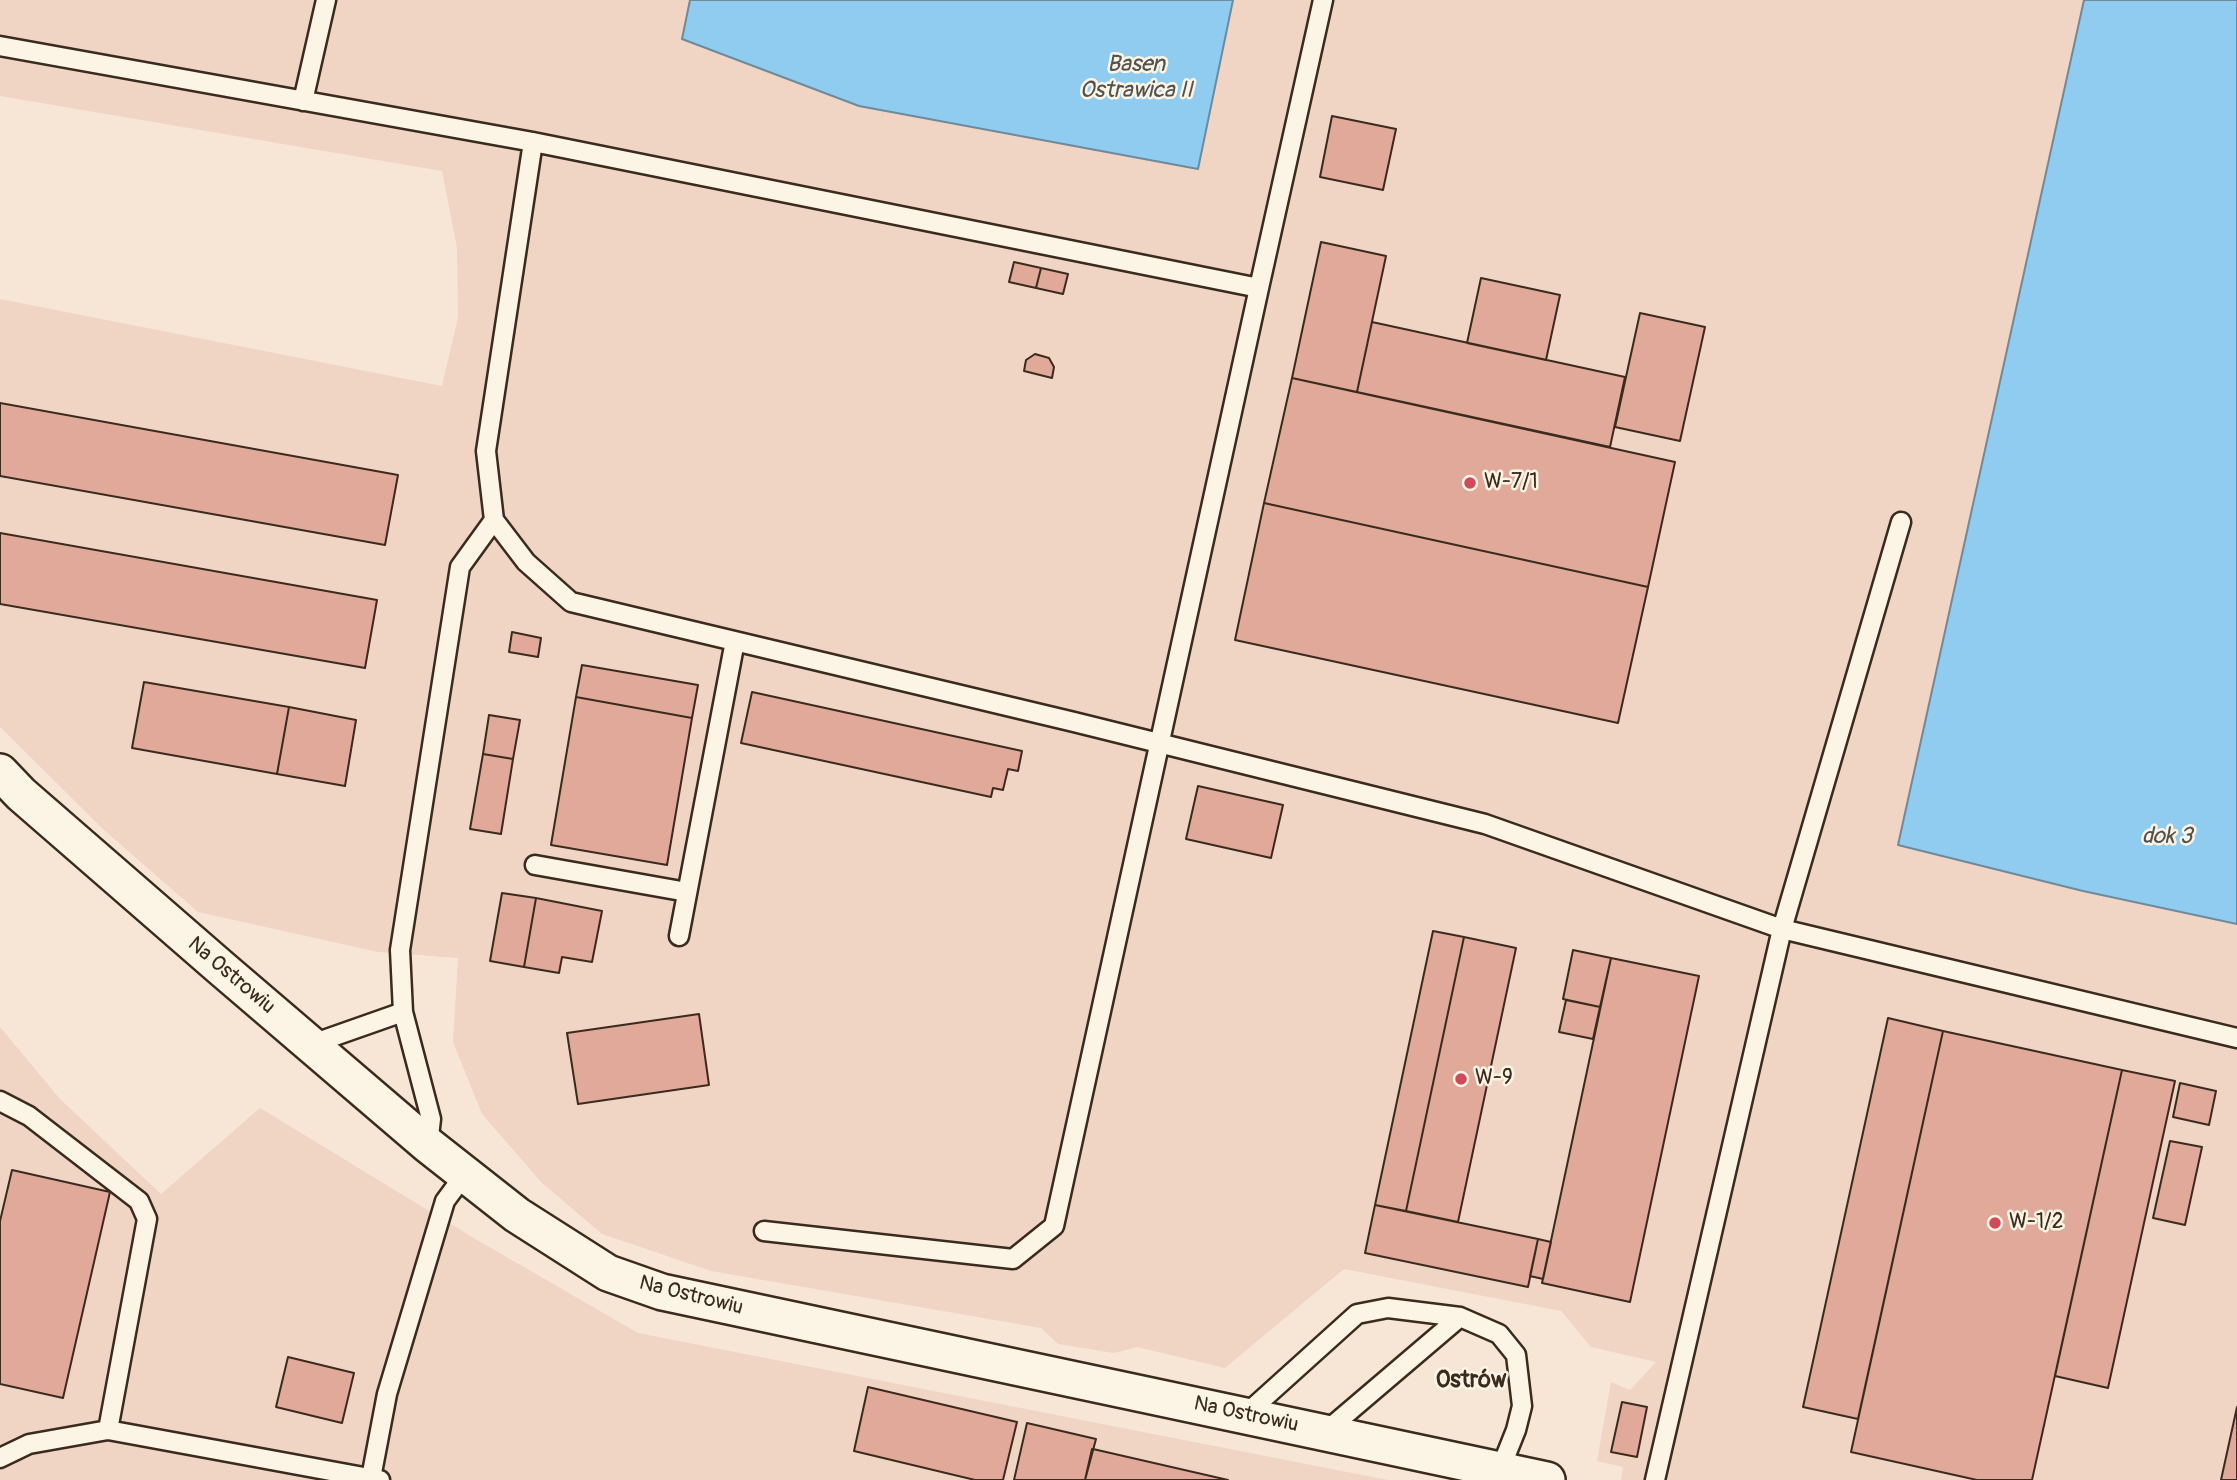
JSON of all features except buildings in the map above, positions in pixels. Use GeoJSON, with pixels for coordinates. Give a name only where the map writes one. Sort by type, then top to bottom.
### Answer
{"type":"FeatureCollection","features":[{"type":"Feature","properties":{"kind":"street","name":"Na Ostrowiu"},"geometry":{"type":"LineString","coordinates":[[0,772],[21,794],[428,1145],[517,1215],[608,1273],[662,1292],[1547,1480]]}},
{"type":"Feature","properties":{"kind":"lane"},"geometry":{"type":"LineString","coordinates":[[303,101],[326,0]]}},
{"type":"Feature","properties":{"kind":"lane"},"geometry":{"type":"LineString","coordinates":[[764,1231],[1013,1259],[1054,1226],[1323,0]]}},
{"type":"Feature","properties":{"kind":"lane"},"geometry":{"type":"LineString","coordinates":[[0,46],[533,142],[1259,288]]}},
{"type":"Feature","properties":{"kind":"lane"},"geometry":{"type":"LineString","coordinates":[[533,142],[486,451],[494,520],[526,562],[571,602],[1161,743],[1485,824],[1782,929],[2237,1038]]}},
{"type":"Feature","properties":{"kind":"lane"},"geometry":{"type":"LineString","coordinates":[[428,1145],[431,1119],[403,1012],[400,950],[460,567],[494,520]]}},
{"type":"Feature","properties":{"kind":"lane"},"geometry":{"type":"LineString","coordinates":[[1655,1480],[1782,929],[1901,523]]}},
{"type":"Feature","properties":{"kind":"lane"},"geometry":{"type":"LineString","coordinates":[[679,936],[735,641]]}},
{"type":"Feature","properties":{"kind":"lane"},"geometry":{"type":"LineString","coordinates":[[535,865],[687,892]]}},
{"type":"Feature","properties":{"kind":"lane"},"geometry":{"type":"LineString","coordinates":[[312,1044],[403,1012]]}},
{"type":"Feature","properties":{"kind":"lane"},"geometry":{"type":"LineString","coordinates":[[0,1101],[29,1116],[139,1201],[147,1219],[108,1430]]}},
{"type":"Feature","properties":{"kind":"lane"},"geometry":{"type":"LineString","coordinates":[[0,1458],[29,1444],[108,1430],[376,1479],[387,1394],[444,1201],[466,1174]]}},
{"type":"Feature","properties":{"kind":"lane"},"geometry":{"type":"LineString","coordinates":[[1245,1415],[1357,1314],[1388,1308],[1460,1317],[1499,1334],[1516,1355],[1522,1406],[1516,1430],[1500,1469]]}},
{"type":"Feature","properties":{"kind":"lane"},"geometry":{"type":"LineString","coordinates":[[1325,1432],[1460,1317]]}},
{"type":"Feature","properties":{"kind":"shaded area"},"geometry":{"type":"Polygon","coordinates":[[[0,0],[690,0],[682,40],[1198,169],[1233,0],[2084,0],[1898,845],[2083,891],[2237,924],[2237,1480],[1621,1480],[1623,1467],[1597,1461],[1611,1382],[1630,1390],[1656,1362],[1591,1347],[1561,1311],[1344,1269],[1225,1368],[1137,1347],[1114,1353],[1058,1344],[1041,1328],[711,1271],[602,1234],[542,1183],[482,1114],[453,1042],[458,958],[378,952],[198,912],[104,830],[0,727],[0,299],[442,386],[458,317],[457,248],[442,171],[0,96],[0,0]]]}},
{"type":"Feature","properties":{"kind":"shaded area"},"geometry":{"type":"Polygon","coordinates":[[[0,1027],[60,1099],[161,1194],[260,1108],[472,1237],[638,1333],[1388,1480],[0,1480],[0,1027]]]}},
{"type":"Feature","properties":{"kind":"water","name":"Basen Ostrawica II"},"geometry":{"type":"Polygon","coordinates":[[[690,0],[1233,0],[1198,169],[859,106],[682,39],[690,0]]]}},
{"type":"Feature","properties":{"kind":"water","name":"dok 3"},"geometry":{"type":"Polygon","coordinates":[[[2084,0],[2237,0],[2237,924],[2083,891],[1898,845],[2084,0]]]}},
{"type":"Feature","properties":{"kind":"place","name":"W-7/1"},"geometry":{"type":"Point","coordinates":[1470,483]}},
{"type":"Feature","properties":{"kind":"place","name":"W-9"},"geometry":{"type":"Point","coordinates":[1461,1079]}},
{"type":"Feature","properties":{"kind":"place","name":"W-1/2"},"geometry":{"type":"Point","coordinates":[1995,1223]}},
{"type":"Feature","properties":{"kind":"district","name":"Ostrów"},"geometry":{"type":"Point","coordinates":[1471,1381]}}]}
